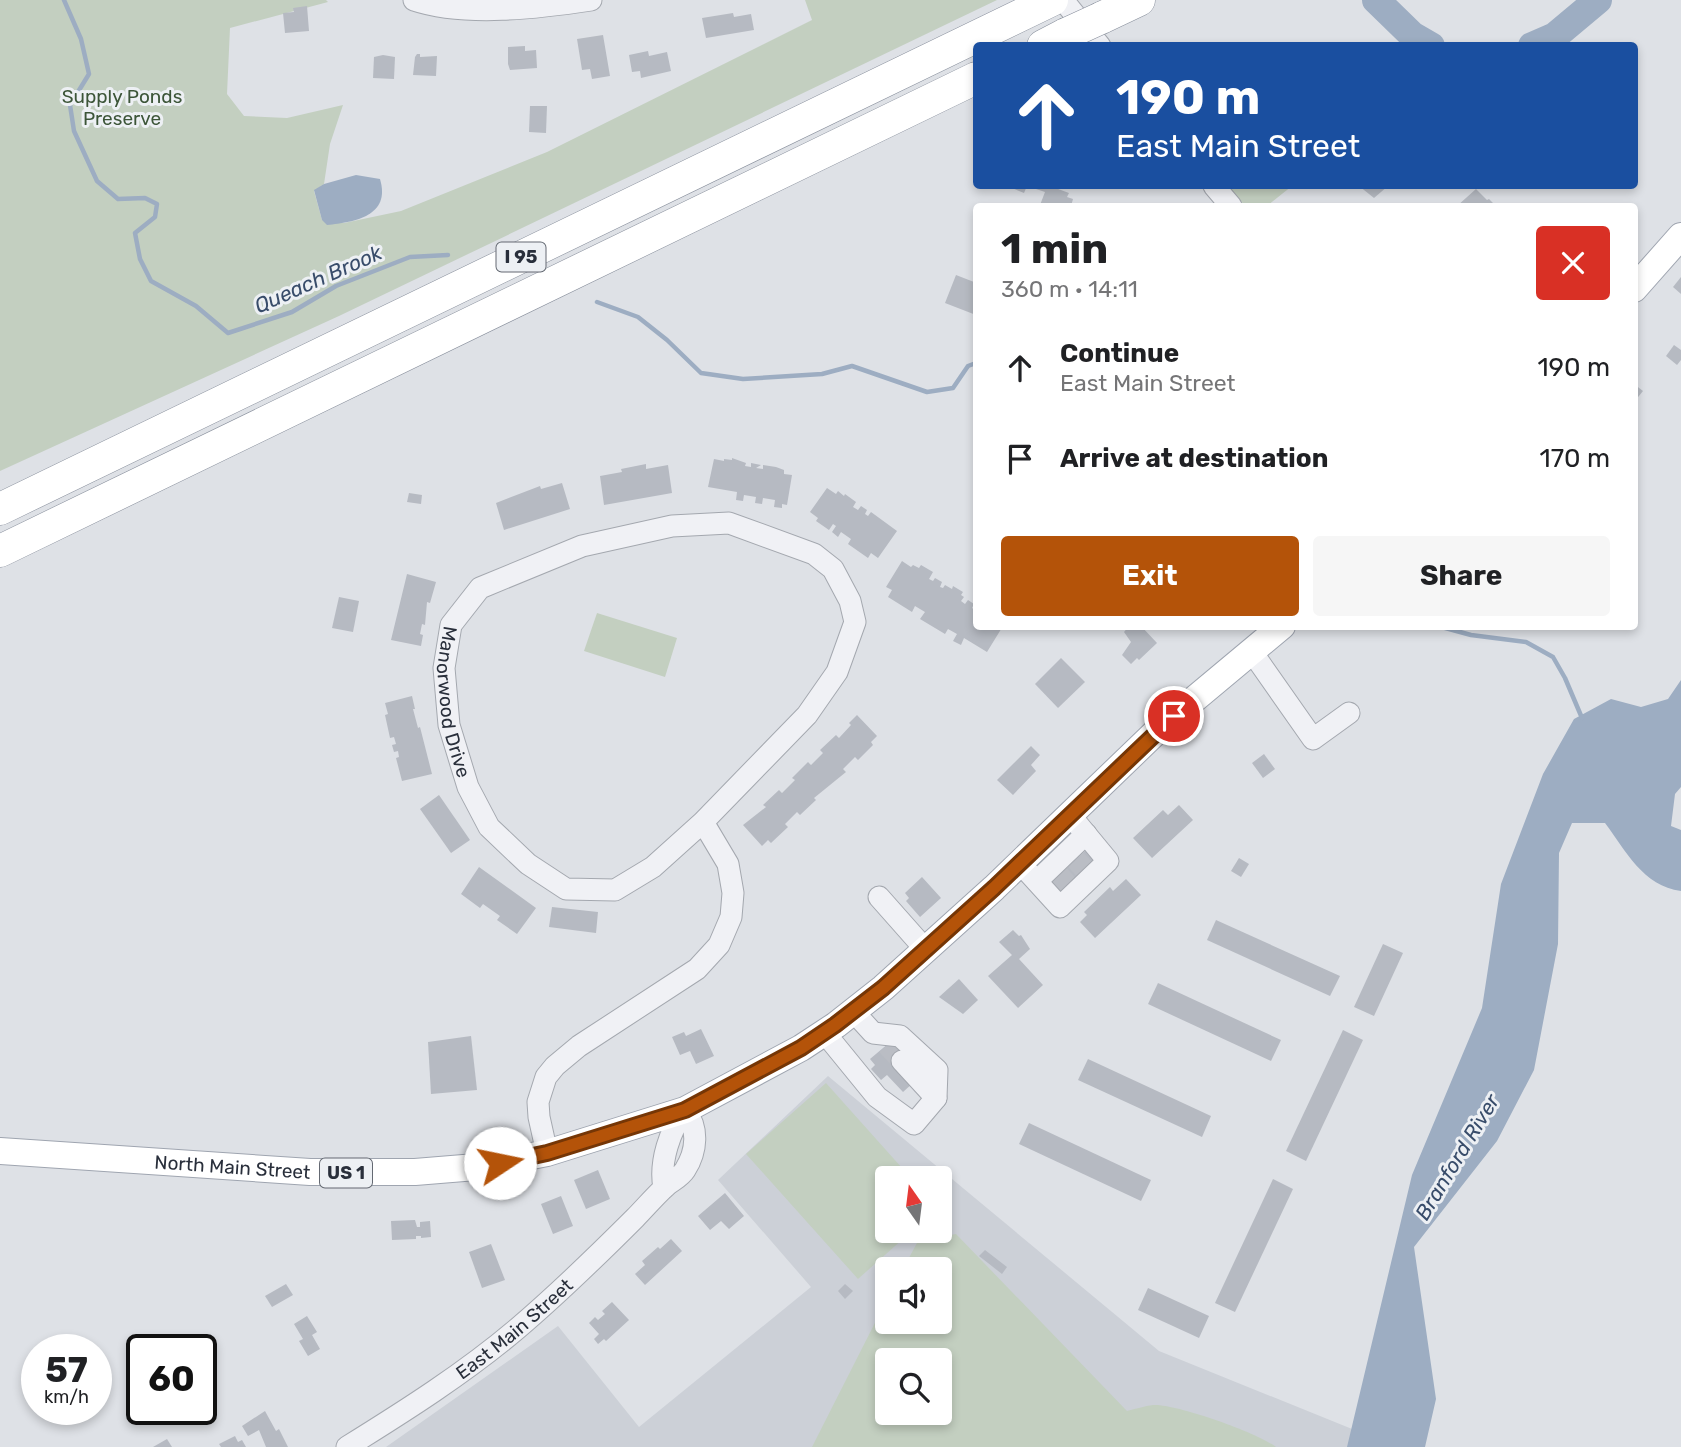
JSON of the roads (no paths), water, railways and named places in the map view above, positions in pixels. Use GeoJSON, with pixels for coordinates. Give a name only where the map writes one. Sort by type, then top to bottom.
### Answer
{"type":"FeatureCollection","features":[{"type":"Feature","properties":{"kind":"highway"},"geometry":{"type":"LineString","coordinates":[[1055,40],[1100,32],[1139,0]]}},
{"type":"Feature","properties":{"kind":"highway","name":"I 95"},"geometry":{"type":"LineString","coordinates":[[0,509],[1052,2]]}},
{"type":"Feature","properties":{"kind":"highway","name":"I 95"},"geometry":{"type":"LineString","coordinates":[[0,551],[973,79]]}},
{"type":"Feature","properties":{"kind":"main road"},"geometry":{"type":"LineString","coordinates":[[1638,284],[1681,236]]}},
{"type":"Feature","properties":{"kind":"main road","name":"US 1"},"geometry":{"type":"LineString","coordinates":[[925,949],[1052,878],[1078,825],[1161,727],[1277,630]]}},
{"type":"Feature","properties":{"kind":"main road","name":"North Main Street"},"geometry":{"type":"LineString","coordinates":[[0,1151],[355,1173],[476,1167],[547,1153],[685,1110],[801,1048],[883,988],[925,949]]}},
{"type":"Feature","properties":{"kind":"street"},"geometry":{"type":"LineString","coordinates":[[414,0],[441,6],[481,8],[542,6],[591,0]]}},
{"type":"Feature","properties":{"kind":"street"},"geometry":{"type":"LineString","coordinates":[[1052,2],[1100,32]]}},
{"type":"Feature","properties":{"kind":"street"},"geometry":{"type":"LineString","coordinates":[[1216,189],[1228,203]]}},
{"type":"Feature","properties":{"kind":"street","name":"Manorwood Drive"},"geometry":{"type":"LineString","coordinates":[[729,523],[814,554],[833,569],[850,601],[855,622],[837,672],[807,715],[703,822],[653,867],[615,890],[566,889],[528,864],[489,827],[468,787],[449,725],[444,668],[451,625],[480,588],[582,546],[672,526],[729,523]]}},
{"type":"Feature","properties":{"kind":"street"},"geometry":{"type":"LineString","coordinates":[[1252,652],[1313,739],[1349,713]]}},
{"type":"Feature","properties":{"kind":"street"},"geometry":{"type":"LineString","coordinates":[[547,1153],[538,1102],[546,1077],[555,1066],[579,1046],[697,969],[719,945],[731,917],[731,877],[722,852],[703,822]]}},
{"type":"Feature","properties":{"kind":"street"},"geometry":{"type":"LineString","coordinates":[[1078,825],[1080,865]]}},
{"type":"Feature","properties":{"kind":"street"},"geometry":{"type":"LineString","coordinates":[[1052,878],[1080,865],[1108,861],[1078,825]]}},
{"type":"Feature","properties":{"kind":"street"},"geometry":{"type":"LineString","coordinates":[[1052,878],[1080,865]]}},
{"type":"Feature","properties":{"kind":"street"},"geometry":{"type":"LineString","coordinates":[[879,897],[925,949]]}},
{"type":"Feature","properties":{"kind":"street"},"geometry":{"type":"LineString","coordinates":[[824,1032],[877,1097],[914,1124],[936,1098],[937,1070],[900,1036],[886,1040],[873,1032],[853,1011]]}},
{"type":"Feature","properties":{"kind":"street"},"geometry":{"type":"LineString","coordinates":[[902,1061],[936,1098]]}},
{"type":"Feature","properties":{"kind":"street","name":"East Main Street"},"geometry":{"type":"LineString","coordinates":[[347,1447],[423,1398],[516,1329],[591,1262],[664,1188],[663,1167],[672,1130],[685,1110]]}},
{"type":"Feature","properties":{"kind":"water"},"geometry":{"type":"Polygon","coordinates":[[[356,175],[380,179],[380,201],[368,215],[349,222],[327,225],[322,220],[314,190],[324,184],[356,175]]]}},
{"type":"Feature","properties":{"kind":"water"},"geometry":{"type":"Polygon","coordinates":[[[1681,680],[1681,787],[1675,794],[1671,826],[1681,830],[1681,891],[1668,888],[1646,875],[1628,856],[1605,823],[1572,823],[1559,853],[1558,944],[1534,1070],[1497,1141],[1414,1247],[1436,1399],[1425,1447],[1347,1447],[1412,1175],[1482,1008],[1501,884],[1543,774],[1574,719],[1611,699],[1641,707],[1668,699],[1681,680]]]}},
{"type":"Feature","properties":{"kind":"waterway","name":"Queach Brook"},"geometry":{"type":"LineString","coordinates":[[64,0],[81,39],[89,74],[70,105],[74,131],[97,181],[118,199],[145,198],[157,204],[155,217],[135,233],[140,259],[151,281],[196,306],[228,333],[292,312],[336,286],[410,257],[448,255]]}},
{"type":"Feature","properties":{"kind":"waterway","name":"Branford River"},"geometry":{"type":"LineString","coordinates":[[1376,0],[1412,35],[1424,42]]}},
{"type":"Feature","properties":{"kind":"waterway","name":"Branford River"},"geometry":{"type":"LineString","coordinates":[[1541,42],[1555,36],[1598,0]]}},
{"type":"Feature","properties":{"kind":"waterway","name":"Queach Brook"},"geometry":{"type":"LineString","coordinates":[[597,302],[638,317],[701,373],[743,379],[822,374],[852,366],[927,392],[953,388],[968,366],[973,364]]}},
{"type":"Feature","properties":{"kind":"waterway","name":"Queach Brook"},"geometry":{"type":"LineString","coordinates":[[1453,630],[1526,642],[1553,657],[1582,718]]}},
{"type":"Feature","properties":{"kind":"tunnel"},"geometry":{"type":"LineString","coordinates":[[1076,860],[1087,872]]}},
{"type":"Feature","properties":{"kind":"tunnel"},"geometry":{"type":"LineString","coordinates":[[1059,875],[1070,888]]}},
{"type":"Feature","properties":{"kind":"tunnel"},"geometry":{"type":"LineString","coordinates":[[887,1045],[902,1061]]}},
{"type":"Feature","properties":{"kind":"park label","name":"Supply Ponds Preserve"},"geometry":{"type":"Point","coordinates":[122,107]}}]}
